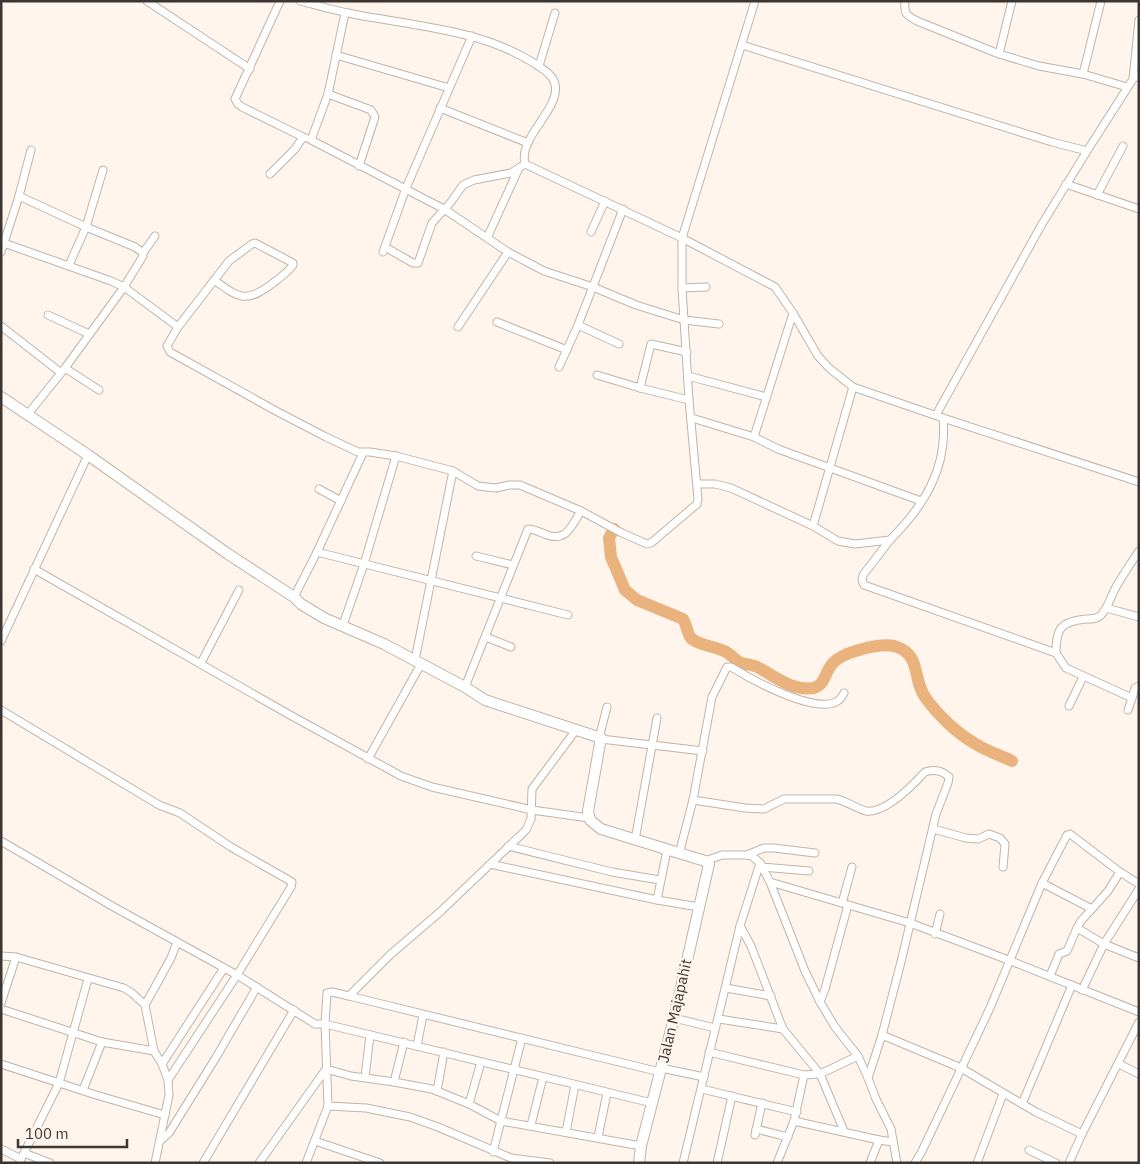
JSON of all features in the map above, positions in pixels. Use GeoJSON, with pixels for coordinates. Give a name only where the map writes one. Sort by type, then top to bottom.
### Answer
{"type":"FeatureCollection","features":[{"type":"Feature","properties":{"kind":"street"},"geometry":{"type":"LineString","coordinates":[[147,1],[250,69]]}},
{"type":"Feature","properties":{"kind":"street"},"geometry":{"type":"LineString","coordinates":[[280,1],[236,96],[238,104],[406,188],[444,209],[508,252],[544,271],[593,287],[636,305],[684,320],[719,324]]}},
{"type":"Feature","properties":{"kind":"street"},"geometry":{"type":"LineString","coordinates":[[300,1],[331,4],[345,13],[472,36],[506,47],[550,74],[554,81],[555,91],[546,113],[528,143],[522,166],[486,238]]}},
{"type":"Feature","properties":{"kind":"street"},"geometry":{"type":"LineString","coordinates":[[214,280],[231,292],[241,296],[252,296],[294,265],[258,244],[252,244],[229,261],[214,280],[178,327],[167,346],[170,352],[326,437],[358,452],[396,456],[453,471],[478,486],[496,488],[509,485],[520,486],[581,511],[647,544],[656,541],[697,504],[698,499],[682,288],[682,238],[755,1]]}},
{"type":"Feature","properties":{"kind":"street"},"geometry":{"type":"LineString","coordinates":[[905,1],[907,16],[999,54],[1039,66],[1083,74],[1128,87]]}},
{"type":"Feature","properties":{"kind":"street"},"geometry":{"type":"LineString","coordinates":[[999,54],[1012,1]]}},
{"type":"Feature","properties":{"kind":"street"},"geometry":{"type":"LineString","coordinates":[[1083,74],[1101,1]]}},
{"type":"Feature","properties":{"kind":"street"},"geometry":{"type":"LineString","coordinates":[[311,140],[328,94],[345,13]]}},
{"type":"Feature","properties":{"kind":"street"},"geometry":{"type":"LineString","coordinates":[[539,66],[555,13]]}},
{"type":"Feature","properties":{"kind":"street"},"geometry":{"type":"LineString","coordinates":[[1132,698],[1066,668],[1056,654],[864,585],[862,580],[890,540],[908,520],[935,480],[944,437],[940,416],[1066,184],[1136,77],[1139,20]]}},
{"type":"Feature","properties":{"kind":"street"},"geometry":{"type":"LineString","coordinates":[[472,36],[406,188],[384,249],[413,263],[418,263],[429,229],[457,192],[469,182],[511,172],[522,166]]}},
{"type":"Feature","properties":{"kind":"street"},"geometry":{"type":"LineString","coordinates":[[742,45],[1086,151]]}},
{"type":"Feature","properties":{"kind":"street"},"geometry":{"type":"LineString","coordinates":[[336,55],[449,88]]}},
{"type":"Feature","properties":{"kind":"street"},"geometry":{"type":"LineString","coordinates":[[328,94],[371,110],[375,114],[359,166]]}},
{"type":"Feature","properties":{"kind":"street"},"geometry":{"type":"LineString","coordinates":[[440,108],[528,143]]}},
{"type":"Feature","properties":{"kind":"street"},"geometry":{"type":"LineString","coordinates":[[270,174],[295,149],[303,137]]}},
{"type":"Feature","properties":{"kind":"street"},"geometry":{"type":"LineString","coordinates":[[1097,195],[1123,146]]}},
{"type":"Feature","properties":{"kind":"street"},"geometry":{"type":"LineString","coordinates":[[1,252],[31,150]]}},
{"type":"Feature","properties":{"kind":"street"},"geometry":{"type":"LineString","coordinates":[[522,166],[623,209],[775,287],[793,313],[818,356],[829,368],[853,387],[1139,482]]}},
{"type":"Feature","properties":{"kind":"street"},"geometry":{"type":"LineString","coordinates":[[69,265],[86,227],[103,170]]}},
{"type":"Feature","properties":{"kind":"street"},"geometry":{"type":"LineString","coordinates":[[1066,184],[1139,209]]}},
{"type":"Feature","properties":{"kind":"street"},"geometry":{"type":"LineString","coordinates":[[19,196],[135,247],[143,253]]}},
{"type":"Feature","properties":{"kind":"street"},"geometry":{"type":"LineString","coordinates":[[591,232],[605,201]]}},
{"type":"Feature","properties":{"kind":"street"},"geometry":{"type":"LineString","coordinates":[[559,366],[578,325],[623,209]]}},
{"type":"Feature","properties":{"kind":"street"},"geometry":{"type":"LineString","coordinates":[[28,414],[124,288],[143,257],[143,253],[155,236]]}},
{"type":"Feature","properties":{"kind":"street"},"geometry":{"type":"LineString","coordinates":[[3,242],[111,281],[124,288],[178,327]]}},
{"type":"Feature","properties":{"kind":"street"},"geometry":{"type":"LineString","coordinates":[[458,328],[508,252]]}},
{"type":"Feature","properties":{"kind":"street"},"geometry":{"type":"LineString","coordinates":[[682,288],[706,287]]}},
{"type":"Feature","properties":{"kind":"street"},"geometry":{"type":"LineString","coordinates":[[754,437],[793,313]]}},
{"type":"Feature","properties":{"kind":"street"},"geometry":{"type":"LineString","coordinates":[[48,315],[90,334]]}},
{"type":"Feature","properties":{"kind":"street"},"geometry":{"type":"LineString","coordinates":[[497,322],[567,350]]}},
{"type":"Feature","properties":{"kind":"street"},"geometry":{"type":"LineString","coordinates":[[578,325],[619,344]]}},
{"type":"Feature","properties":{"kind":"street"},"geometry":{"type":"LineString","coordinates":[[1,326],[63,370],[99,390]]}},
{"type":"Feature","properties":{"kind":"street"},"geometry":{"type":"LineString","coordinates":[[640,388],[651,344],[687,352]]}},
{"type":"Feature","properties":{"kind":"street"},"geometry":{"type":"LineString","coordinates":[[597,375],[689,400]]}},
{"type":"Feature","properties":{"kind":"street"},"geometry":{"type":"LineString","coordinates":[[688,376],[766,397]]}},
{"type":"Feature","properties":{"kind":"street"},"geometry":{"type":"LineString","coordinates":[[813,526],[853,387]]}},
{"type":"Feature","properties":{"kind":"street"},"geometry":{"type":"LineString","coordinates":[[1,398],[88,455],[315,613],[418,662],[490,702],[600,739],[703,751]]}},
{"type":"Feature","properties":{"kind":"street"},"geometry":{"type":"LineString","coordinates":[[692,418],[754,437],[778,449],[921,500]]}},
{"type":"Feature","properties":{"kind":"street"},"geometry":{"type":"LineString","coordinates":[[294,597],[363,453]]}},
{"type":"Feature","properties":{"kind":"street"},"geometry":{"type":"LineString","coordinates":[[1,641],[88,455]]}},
{"type":"Feature","properties":{"kind":"street"},"geometry":{"type":"LineString","coordinates":[[343,625],[364,564],[396,456]]}},
{"type":"Feature","properties":{"kind":"street"},"geometry":{"type":"LineString","coordinates":[[368,759],[418,662],[431,581],[453,471]]}},
{"type":"Feature","properties":{"kind":"street"},"geometry":{"type":"LineString","coordinates":[[697,484],[715,484],[731,488],[847,543],[855,544],[874,540],[890,540]]}},
{"type":"Feature","properties":{"kind":"street"},"geometry":{"type":"LineString","coordinates":[[319,489],[341,501]]}},
{"type":"Feature","properties":{"kind":"street"},"geometry":{"type":"LineString","coordinates":[[465,687],[528,529],[531,528],[546,535],[564,536],[581,511]]}},
{"type":"Feature","properties":{"kind":"street"},"geometry":{"type":"LineString","coordinates":[[1056,654],[1056,637],[1062,626],[1097,618],[1106,608],[1115,588],[1139,551]]}},
{"type":"Feature","properties":{"kind":"street"},"geometry":{"type":"LineString","coordinates":[[317,552],[568,614]]}},
{"type":"Feature","properties":{"kind":"street"},"geometry":{"type":"LineString","coordinates":[[476,556],[513,565]]}},
{"type":"Feature","properties":{"kind":"street"},"geometry":{"type":"LineString","coordinates":[[34,569],[401,776],[432,787],[532,810],[589,818]]}},
{"type":"Feature","properties":{"kind":"street"},"geometry":{"type":"LineString","coordinates":[[200,663],[239,590]]}},
{"type":"Feature","properties":{"kind":"street"},"geometry":{"type":"LineString","coordinates":[[1106,608],[1139,617]]}},
{"type":"Feature","properties":{"kind":"street"},"geometry":{"type":"LineString","coordinates":[[486,637],[511,646]]}},
{"type":"Feature","properties":{"kind":"street"},"geometry":{"type":"LineString","coordinates":[[679,854],[693,800],[712,697],[727,667],[775,691],[798,699],[833,703],[840,700],[844,693]]}},
{"type":"Feature","properties":{"kind":"street"},"geometry":{"type":"LineString","coordinates":[[1069,706],[1083,677]]}},
{"type":"Feature","properties":{"kind":"street"},"geometry":{"type":"LineString","coordinates":[[1128,710],[1136,688],[1139,686]]}},
{"type":"Feature","properties":{"kind":"street"},"geometry":{"type":"LineString","coordinates":[[607,707],[588,811],[589,818],[601,829],[705,861],[722,855],[747,854],[764,848],[815,853]]}},
{"type":"Feature","properties":{"kind":"street"},"geometry":{"type":"LineString","coordinates":[[1,710],[159,805],[180,813],[231,847],[292,882],[237,975],[168,1080]]}},
{"type":"Feature","properties":{"kind":"street"},"geometry":{"type":"LineString","coordinates":[[635,840],[657,718]]}},
{"type":"Feature","properties":{"kind":"street"},"geometry":{"type":"LineString","coordinates":[[349,996],[391,954],[440,912],[526,830],[531,819],[532,788],[576,730]]}},
{"type":"Feature","properties":{"kind":"street"},"geometry":{"type":"LineString","coordinates":[[693,800],[764,809],[784,799],[836,799],[864,810],[874,811],[899,799],[925,772],[931,770],[940,771],[949,777],[936,814],[882,1036],[868,1078]]}},
{"type":"Feature","properties":{"kind":"street"},"geometry":{"type":"LineString","coordinates":[[933,829],[966,838],[978,839],[989,834],[1000,838],[1005,844],[1003,867]]}},
{"type":"Feature","properties":{"kind":"street"},"geometry":{"type":"LineString","coordinates":[[915,1163],[1011,960],[1042,883],[1067,835],[1070,834],[1139,884]]}},
{"type":"Feature","properties":{"kind":"street"},"geometry":{"type":"LineString","coordinates":[[1,841],[237,975],[314,1024],[325,1024],[404,1042],[652,1103]]}},
{"type":"Feature","properties":{"kind":"street"},"geometry":{"type":"LineString","coordinates":[[508,846],[612,872],[660,880]]}},
{"type":"Feature","properties":{"kind":"street"},"geometry":{"type":"LineString","coordinates":[[656,900],[667,850]]}},
{"type":"Feature","properties":{"kind":"street"},"geometry":{"type":"LineString","coordinates":[[747,854],[752,856],[761,865],[770,882],[805,971],[820,1002],[835,1027],[858,1056],[891,1129],[897,1163]]}},
{"type":"Feature","properties":{"kind":"street","name":"Jalan Majapahit"},"geometry":{"type":"LineString","coordinates":[[639,1163],[641,1146],[674,1018],[709,865],[705,861]]}},
{"type":"Feature","properties":{"kind":"street"},"geometry":{"type":"LineString","coordinates":[[490,864],[656,900],[699,907]]}},
{"type":"Feature","properties":{"kind":"street"},"geometry":{"type":"LineString","coordinates":[[761,865],[809,871]]}},
{"type":"Feature","properties":{"kind":"street"},"geometry":{"type":"LineString","coordinates":[[683,1163],[740,926],[761,865]]}},
{"type":"Feature","properties":{"kind":"street"},"geometry":{"type":"LineString","coordinates":[[820,1002],[825,990],[852,867]]}},
{"type":"Feature","properties":{"kind":"street"},"geometry":{"type":"LineString","coordinates":[[1050,976],[1059,954],[1066,951],[1080,921],[1108,891],[1120,872]]}},
{"type":"Feature","properties":{"kind":"street"},"geometry":{"type":"LineString","coordinates":[[770,882],[910,923],[935,934],[1011,960],[1139,1012]]}},
{"type":"Feature","properties":{"kind":"street"},"geometry":{"type":"LineString","coordinates":[[1042,883],[1092,908]]}},
{"type":"Feature","properties":{"kind":"street"},"geometry":{"type":"LineString","coordinates":[[1082,990],[1104,944],[1139,889]]}},
{"type":"Feature","properties":{"kind":"street"},"geometry":{"type":"LineString","coordinates":[[935,934],[940,914]]}},
{"type":"Feature","properties":{"kind":"street"},"geometry":{"type":"LineString","coordinates":[[740,926],[751,946],[783,1028],[820,1074],[844,1131]]}},
{"type":"Feature","properties":{"kind":"street"},"geometry":{"type":"LineString","coordinates":[[1077,928],[1104,944],[1139,958]]}},
{"type":"Feature","properties":{"kind":"street"},"geometry":{"type":"LineString","coordinates":[[145,1005],[171,958],[177,942]]}},
{"type":"Feature","properties":{"kind":"street"},"geometry":{"type":"LineString","coordinates":[[1,956],[16,957],[129,991],[145,1005],[154,1051],[162,1064],[168,1080],[169,1096],[155,1163]]}},
{"type":"Feature","properties":{"kind":"street"},"geometry":{"type":"LineString","coordinates":[[1,1003],[16,957]]}},
{"type":"Feature","properties":{"kind":"street"},"geometry":{"type":"LineString","coordinates":[[162,1064],[224,968]]}},
{"type":"Feature","properties":{"kind":"street"},"geometry":{"type":"LineString","coordinates":[[21,1158],[58,1083],[88,979]]}},
{"type":"Feature","properties":{"kind":"street"},"geometry":{"type":"LineString","coordinates":[[1022,1104],[1072,985]]}},
{"type":"Feature","properties":{"kind":"street"},"geometry":{"type":"LineString","coordinates":[[160,1141],[168,1133],[215,1059],[257,987]]}},
{"type":"Feature","properties":{"kind":"street"},"geometry":{"type":"LineString","coordinates":[[726,988],[770,996]]}},
{"type":"Feature","properties":{"kind":"street"},"geometry":{"type":"LineString","coordinates":[[306,1163],[328,1106],[325,1024],[327,993],[332,992],[661,1070],[704,1077]]}},
{"type":"Feature","properties":{"kind":"street"},"geometry":{"type":"LineString","coordinates":[[1,1009],[102,1042],[154,1051]]}},
{"type":"Feature","properties":{"kind":"street"},"geometry":{"type":"LineString","coordinates":[[203,1163],[294,1010]]}},
{"type":"Feature","properties":{"kind":"street"},"geometry":{"type":"LineString","coordinates":[[417,1046],[423,1014]]}},
{"type":"Feature","properties":{"kind":"street"},"geometry":{"type":"LineString","coordinates":[[674,1018],[715,1028]]}},
{"type":"Feature","properties":{"kind":"street"},"geometry":{"type":"LineString","coordinates":[[718,1019],[783,1028]]}},
{"type":"Feature","properties":{"kind":"street"},"geometry":{"type":"LineString","coordinates":[[1069,1163],[1139,1022]]}},
{"type":"Feature","properties":{"kind":"street"},"geometry":{"type":"LineString","coordinates":[[365,1077],[370,1035]]}},
{"type":"Feature","properties":{"kind":"street"},"geometry":{"type":"LineString","coordinates":[[882,1036],[961,1068],[1003,1094],[1082,1134]]}},
{"type":"Feature","properties":{"kind":"street"},"geometry":{"type":"LineString","coordinates":[[493,1152],[522,1038]]}},
{"type":"Feature","properties":{"kind":"street"},"geometry":{"type":"LineString","coordinates":[[84,1090],[102,1042]]}},
{"type":"Feature","properties":{"kind":"street"},"geometry":{"type":"LineString","coordinates":[[394,1082],[404,1042]]}},
{"type":"Feature","properties":{"kind":"street"},"geometry":{"type":"LineString","coordinates":[[437,1091],[444,1052]]}},
{"type":"Feature","properties":{"kind":"street"},"geometry":{"type":"LineString","coordinates":[[709,1052],[804,1075],[820,1074],[858,1056]]}},
{"type":"Feature","properties":{"kind":"street"},"geometry":{"type":"LineString","coordinates":[[469,1104],[481,1062]]}},
{"type":"Feature","properties":{"kind":"street"},"geometry":{"type":"LineString","coordinates":[[1,1064],[84,1090],[96,1096],[165,1116]]}},
{"type":"Feature","properties":{"kind":"street"},"geometry":{"type":"LineString","coordinates":[[1118,1064],[1139,1074]]}},
{"type":"Feature","properties":{"kind":"street"},"geometry":{"type":"LineString","coordinates":[[326,1069],[351,1076],[437,1091],[469,1104],[501,1121],[641,1146]]}},
{"type":"Feature","properties":{"kind":"street"},"geometry":{"type":"LineString","coordinates":[[259,1163],[326,1069]]}},
{"type":"Feature","properties":{"kind":"street"},"geometry":{"type":"LineString","coordinates":[[777,1163],[797,1112],[804,1075]]}},
{"type":"Feature","properties":{"kind":"street"},"geometry":{"type":"LineString","coordinates":[[531,1125],[543,1077]]}},
{"type":"Feature","properties":{"kind":"street"},"geometry":{"type":"LineString","coordinates":[[566,1132],[575,1085]]}},
{"type":"Feature","properties":{"kind":"street"},"geometry":{"type":"LineString","coordinates":[[702,1089],[797,1112]]}},
{"type":"Feature","properties":{"kind":"street"},"geometry":{"type":"LineString","coordinates":[[598,1137],[607,1093]]}},
{"type":"Feature","properties":{"kind":"street"},"geometry":{"type":"LineString","coordinates":[[977,1163],[1003,1094]]}},
{"type":"Feature","properties":{"kind":"street"},"geometry":{"type":"LineString","coordinates":[[717,1163],[732,1096]]}},
{"type":"Feature","properties":{"kind":"street"},"geometry":{"type":"LineString","coordinates":[[762,1103],[756,1132],[788,1137]]}},
{"type":"Feature","properties":{"kind":"street"},"geometry":{"type":"LineString","coordinates":[[328,1106],[366,1108],[410,1117],[438,1127],[510,1160],[550,1163]]}},
{"type":"Feature","properties":{"kind":"street"},"geometry":{"type":"LineString","coordinates":[[794,1121],[893,1142]]}},
{"type":"Feature","properties":{"kind":"street"},"geometry":{"type":"LineString","coordinates":[[870,1163],[879,1140]]}},
{"type":"Feature","properties":{"kind":"street"},"geometry":{"type":"LineString","coordinates":[[315,1141],[380,1163]]}},
{"type":"Feature","properties":{"kind":"street"},"geometry":{"type":"LineString","coordinates":[[1,1148],[21,1158],[50,1163]]}},
{"type":"Feature","properties":{"kind":"street"},"geometry":{"type":"LineString","coordinates":[[1029,1150],[1056,1163]]}},
{"type":"Feature","properties":{"kind":"waterway"},"geometry":{"type":"LineString","coordinates":[[614,529],[609,538],[611,557],[625,590],[637,600],[683,619],[692,639],[703,645],[726,652],[739,662],[755,666],[790,685],[805,688],[817,687],[830,666],[845,655],[871,647],[894,646],[909,655],[913,661],[922,692],[943,718],[974,743],[1012,761]]}}]}
